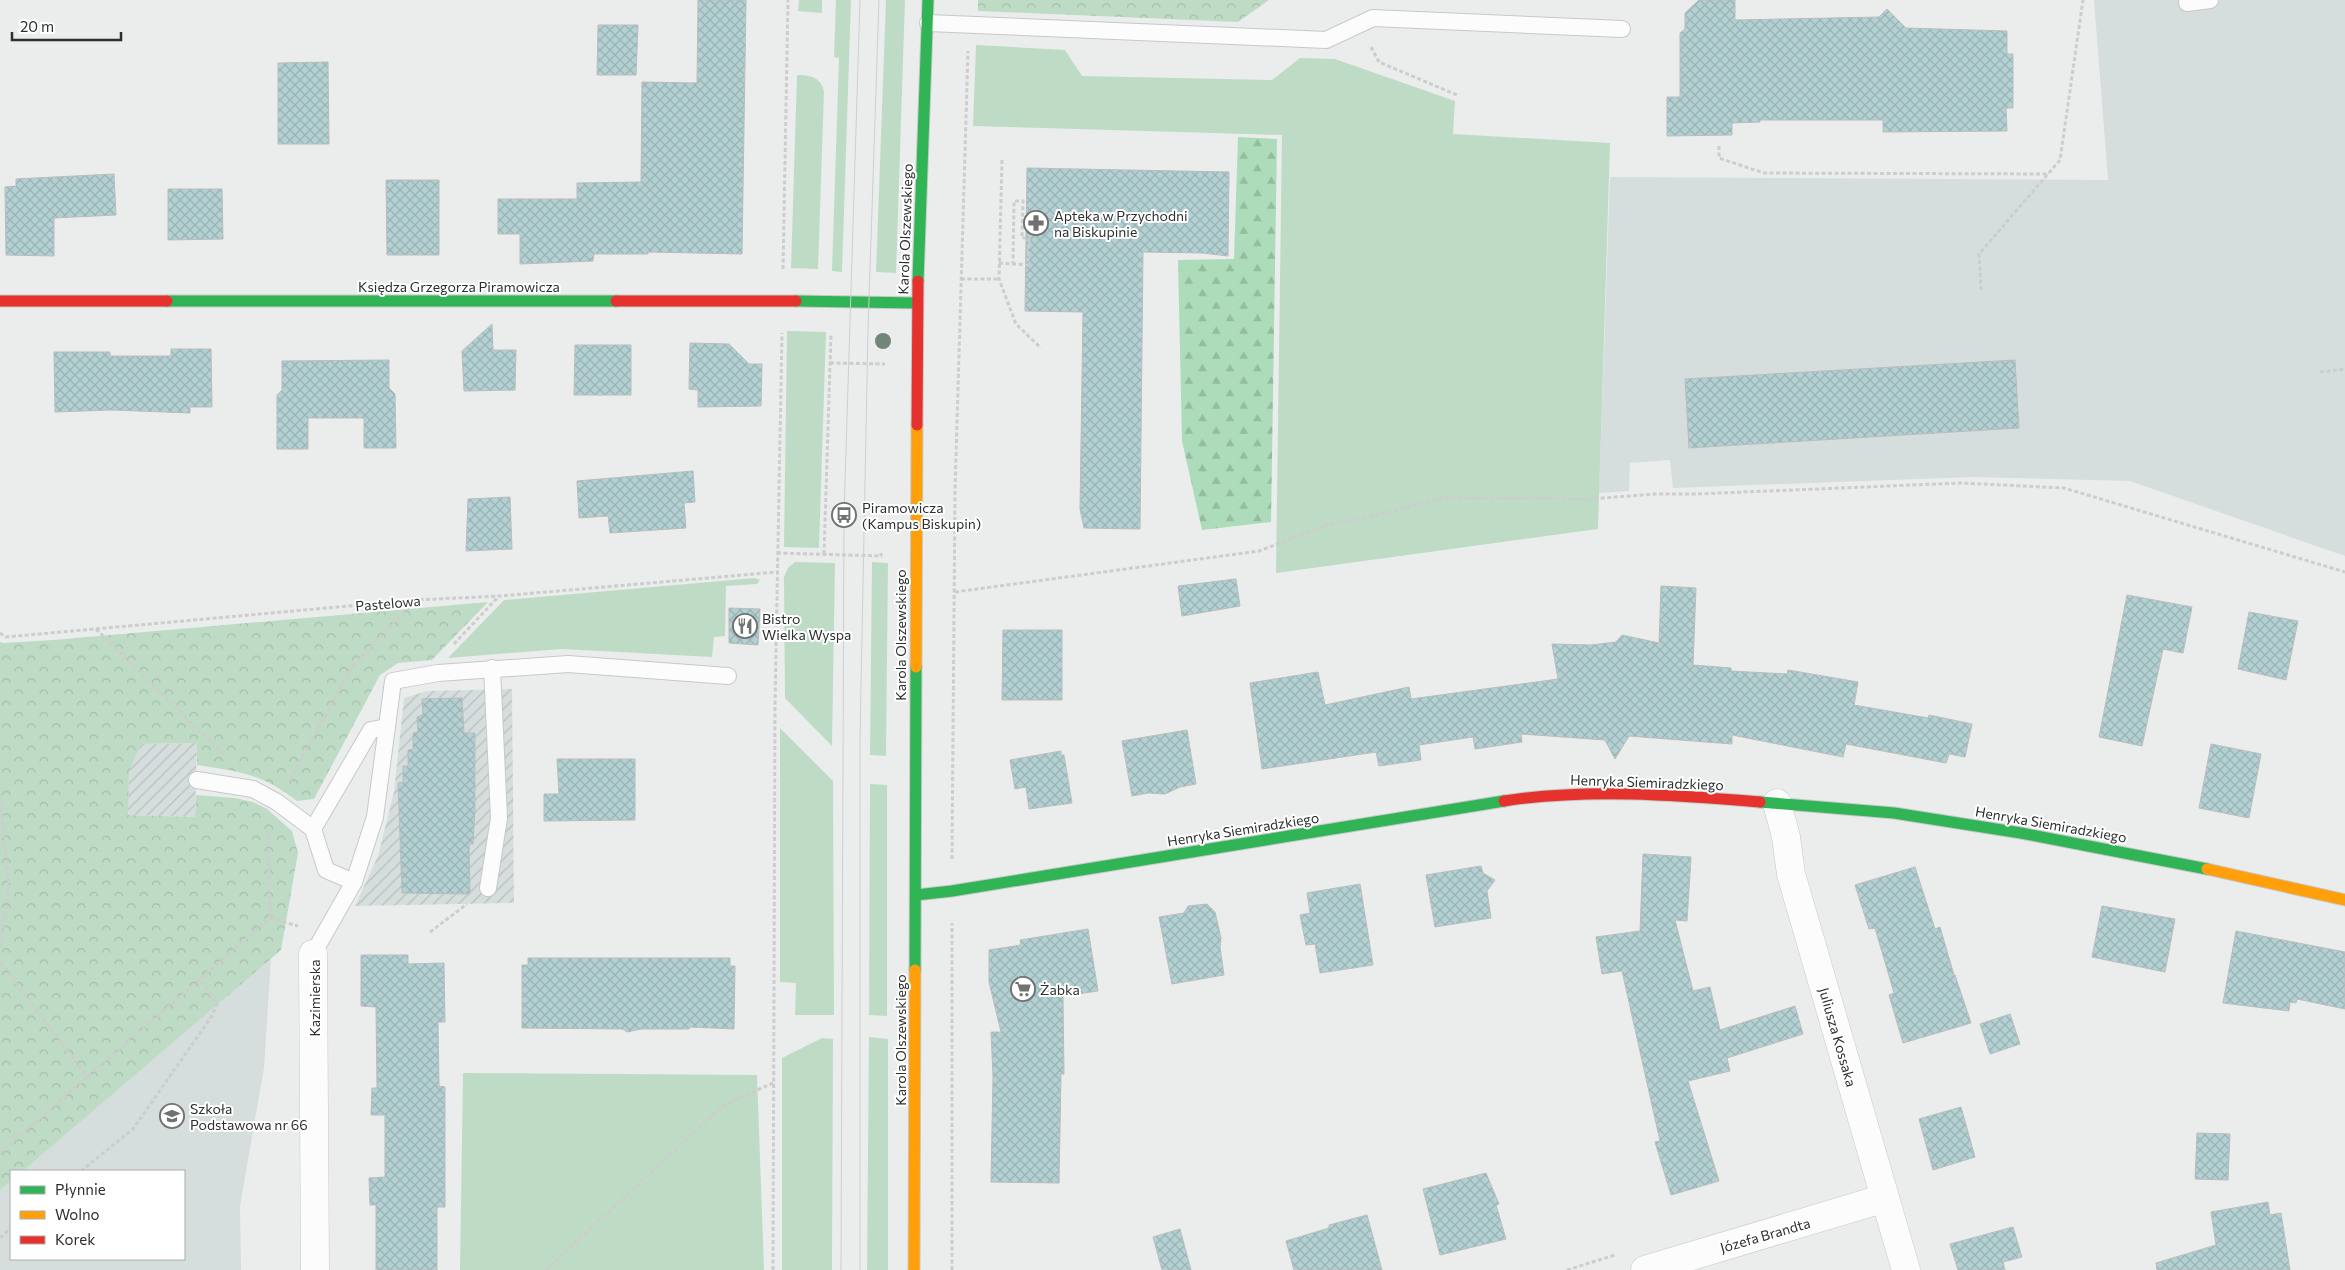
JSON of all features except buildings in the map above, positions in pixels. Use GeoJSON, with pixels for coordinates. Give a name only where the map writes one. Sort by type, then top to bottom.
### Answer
{"type":"FeatureCollection","features":[{"type":"Feature","properties":{"kind":"street","name":"Karola Olszewskiego"},"geometry":{"type":"LineString","coordinates":[[914,1270],[917,303],[928,0]]}},
{"type":"Feature","properties":{"kind":"street","name":"Księdza Grzegorza Piramowicza"},"geometry":{"type":"LineString","coordinates":[[0,301],[782,301],[917,303]]}},
{"type":"Feature","properties":{"kind":"street","name":"Henryka Siemiradzkiego"},"geometry":{"type":"LineString","coordinates":[[916,895],[952,891],[1524,798],[1582,794],[1619,794],[1685,796],[1894,813],[2021,833],[2194,866],[2345,900]]}},
{"type":"Feature","properties":{"kind":"street","name":"Juliusza Kossaka"},"geometry":{"type":"LineString","coordinates":[[1777,803],[1786,837],[1791,874],[1906,1270]]}},
{"type":"Feature","properties":{"kind":"street","name":"Kazimierska"},"geometry":{"type":"LineString","coordinates":[[314,954],[316,1270]]}},
{"type":"Feature","properties":{"kind":"street","name":"Józefa Brandta"},"geometry":{"type":"LineString","coordinates":[[1645,1270],[1885,1198]]}},
{"type":"Feature","properties":{"kind":"lane"},"geometry":{"type":"LineString","coordinates":[[2187,3],[2210,0]]}},
{"type":"Feature","properties":{"kind":"lane"},"geometry":{"type":"LineString","coordinates":[[928,23],[1326,40],[1373,18],[1622,29]]}},
{"type":"Feature","properties":{"kind":"lane"},"geometry":{"type":"LineString","coordinates":[[438,673],[568,664],[728,676]]}},
{"type":"Feature","properties":{"kind":"lane"},"geometry":{"type":"LineString","coordinates":[[488,888],[499,818],[492,668]]}},
{"type":"Feature","properties":{"kind":"lane","name":"Kazimierska"},"geometry":{"type":"LineString","coordinates":[[314,954],[354,882],[375,817],[392,681],[438,673]]}},
{"type":"Feature","properties":{"kind":"lane"},"geometry":{"type":"LineString","coordinates":[[313,829],[371,730],[387,727]]}},
{"type":"Feature","properties":{"kind":"lane"},"geometry":{"type":"LineString","coordinates":[[197,780],[253,788],[277,802],[313,829],[326,870],[354,882]]}},
{"type":"Feature","properties":{"kind":"path"},"geometry":{"type":"LineString","coordinates":[[1981,290],[1979,254],[2060,160],[2083,0]]}},
{"type":"Feature","properties":{"kind":"path"},"geometry":{"type":"LineString","coordinates":[[952,860],[961,279],[969,25]]}},
{"type":"Feature","properties":{"kind":"path"},"geometry":{"type":"LineString","coordinates":[[1358,25],[1379,62],[1457,95]]}},
{"type":"Feature","properties":{"kind":"path"},"geometry":{"type":"LineString","coordinates":[[1719,146],[1719,158],[1764,172],[2048,174]]}},
{"type":"Feature","properties":{"kind":"path"},"geometry":{"type":"LineString","coordinates":[[1002,160],[999,279],[1016,324],[1041,348]]}},
{"type":"Feature","properties":{"kind":"path"},"geometry":{"type":"LineString","coordinates":[[999,263],[1013,264],[1028,265],[1029,238],[1022,238],[1023,201],[1014,201],[1013,264]]}},
{"type":"Feature","properties":{"kind":"path"},"geometry":{"type":"LineString","coordinates":[[961,279],[999,279]]}},
{"type":"Feature","properties":{"kind":"path"},"geometry":{"type":"LineString","coordinates":[[824,554],[832,333]]}},
{"type":"Feature","properties":{"kind":"path"},"geometry":{"type":"LineString","coordinates":[[830,363],[894,364]]}},
{"type":"Feature","properties":{"kind":"path"},"geometry":{"type":"LineString","coordinates":[[886,364],[886,374]]}},
{"type":"Feature","properties":{"kind":"path"},"geometry":{"type":"LineString","coordinates":[[2320,372],[2345,369]]}},
{"type":"Feature","properties":{"kind":"path"},"geometry":{"type":"LineString","coordinates":[[955,592],[1259,551],[1327,526],[1442,498],[1590,499],[1655,494],[1696,494],[1961,482],[2064,488],[2345,572]]}},
{"type":"Feature","properties":{"kind":"path"},"geometry":{"type":"LineString","coordinates":[[773,1270],[777,554],[881,556],[882,546]]}},
{"type":"Feature","properties":{"kind":"path","name":"Pastelowa"},"geometry":{"type":"LineString","coordinates":[[0,633],[6,637],[415,600],[500,596],[777,572]]}},
{"type":"Feature","properties":{"kind":"path"},"geometry":{"type":"LineString","coordinates":[[438,673],[438,661],[500,596]]}},
{"type":"Feature","properties":{"kind":"path"},"geometry":{"type":"LineString","coordinates":[[0,1153],[270,918],[267,831],[277,802],[352,667],[415,600]]}},
{"type":"Feature","properties":{"kind":"path"},"geometry":{"type":"LineString","coordinates":[[96,629],[240,771],[253,788]]}},
{"type":"Feature","properties":{"kind":"path"},"geometry":{"type":"LineString","coordinates":[[0,795],[9,887],[0,948]]}},
{"type":"Feature","properties":{"kind":"path"},"geometry":{"type":"LineString","coordinates":[[430,932],[488,888]]}},
{"type":"Feature","properties":{"kind":"path"},"geometry":{"type":"LineString","coordinates":[[952,914],[952,1270]]}},
{"type":"Feature","properties":{"kind":"path"},"geometry":{"type":"LineString","coordinates":[[0,962],[88,1078]]}},
{"type":"Feature","properties":{"kind":"path"},"geometry":{"type":"LineString","coordinates":[[82,1170],[133,1129],[210,1019],[217,1005],[200,978]]}},
{"type":"Feature","properties":{"kind":"path"},"geometry":{"type":"LineString","coordinates":[[546,1270],[716,1112],[730,1102],[774,1083]]}},
{"type":"Feature","properties":{"kind":"path"},"geometry":{"type":"LineString","coordinates":[[0,1238],[10,1229]]}},
{"type":"Feature","properties":{"kind":"shaded area"},"geometry":{"type":"Polygon","coordinates":[[[2094,0],[2345,0],[2345,556],[2130,481],[1974,477],[1673,488],[1670,460],[1630,463],[1629,491],[1599,493],[1610,177],[2108,180],[2094,0]]]}},
{"type":"Feature","properties":{"kind":"shaded area"},"geometry":{"type":"Polygon","coordinates":[[[512,689],[514,903],[355,906],[378,856],[394,792],[404,698],[427,691],[512,689]]]}},
{"type":"Feature","properties":{"kind":"shaded area"},"geometry":{"type":"Polygon","coordinates":[[[197,743],[195,817],[127,815],[129,772],[141,744],[197,743]]]}},
{"type":"Feature","properties":{"kind":"shaded area","name":"Szkoła Podstawowa nr 66"},"geometry":{"type":"Polygon","coordinates":[[[271,958],[264,1068],[240,1206],[241,1270],[0,1270],[0,1190],[10,1182],[10,1260],[185,1260],[185,1170],[24,1170],[271,958]]]}},
{"type":"Feature","properties":{"kind":"green space"},"geometry":{"type":"Polygon","coordinates":[[[799,0],[822,0],[822,13],[798,11],[799,0]]]}},
{"type":"Feature","properties":{"kind":"green space"},"geometry":{"type":"Polygon","coordinates":[[[836,0],[851,0],[842,272],[832,271],[839,58],[834,57],[836,0]]]}},
{"type":"Feature","properties":{"kind":"green space"},"geometry":{"type":"Polygon","coordinates":[[[886,0],[905,0],[896,273],[876,272],[886,0]]]}},
{"type":"Feature","properties":{"kind":"green space"},"geometry":{"type":"Polygon","coordinates":[[[978,0],[1269,0],[1238,22],[978,11],[978,0]]]}},
{"type":"Feature","properties":{"kind":"green space"},"geometry":{"type":"Polygon","coordinates":[[[976,45],[1065,50],[1082,76],[1272,80],[1300,58],[1335,59],[1455,101],[1453,134],[1610,143],[1598,529],[1276,573],[1282,135],[973,126],[976,45]]]}},
{"type":"Feature","properties":{"kind":"green space"},"geometry":{"type":"Polygon","coordinates":[[[797,75],[818,80],[824,92],[818,269],[791,268],[797,75]]]}},
{"type":"Feature","properties":{"kind":"green space"},"geometry":{"type":"Polygon","coordinates":[[[1238,137],[1277,139],[1271,522],[1202,530],[1182,441],[1178,260],[1234,259],[1238,137]]]}},
{"type":"Feature","properties":{"kind":"green space"},"geometry":{"type":"Polygon","coordinates":[[[787,331],[826,332],[819,548],[784,547],[787,331]]]}},
{"type":"Feature","properties":{"kind":"green space"},"geometry":{"type":"Polygon","coordinates":[[[795,562],[835,563],[832,746],[785,698],[784,577],[788,568],[795,562]]]}},
{"type":"Feature","properties":{"kind":"green space"},"geometry":{"type":"Polygon","coordinates":[[[872,562],[888,563],[886,756],[870,755],[872,562]]]}},
{"type":"Feature","properties":{"kind":"green space"},"geometry":{"type":"Polygon","coordinates":[[[755,578],[760,580],[757,584],[726,586],[725,636],[714,637],[712,657],[562,649],[448,658],[504,600],[755,578]]]}},
{"type":"Feature","properties":{"kind":"green space"},"geometry":{"type":"Polygon","coordinates":[[[488,602],[432,660],[398,663],[380,675],[314,799],[297,801],[272,785],[250,775],[197,765],[197,743],[141,744],[129,772],[128,815],[195,817],[196,795],[235,798],[253,802],[267,809],[292,831],[298,853],[281,950],[24,1170],[10,1170],[10,1182],[0,1190],[0,642],[53,640],[488,602]]]}},
{"type":"Feature","properties":{"kind":"green space"},"geometry":{"type":"Polygon","coordinates":[[[780,728],[833,781],[834,1015],[795,1015],[796,983],[780,982],[780,728]]]}},
{"type":"Feature","properties":{"kind":"green space"},"geometry":{"type":"Polygon","coordinates":[[[870,784],[887,785],[887,1016],[869,1015],[870,784]]]}},
{"type":"Feature","properties":{"kind":"green space"},"geometry":{"type":"Polygon","coordinates":[[[869,1037],[888,1039],[888,1270],[867,1270],[869,1037]]]}},
{"type":"Feature","properties":{"kind":"green space"},"geometry":{"type":"Polygon","coordinates":[[[822,1038],[833,1039],[832,1270],[782,1270],[782,1058],[822,1038]]]}},
{"type":"Feature","properties":{"kind":"green space"},"geometry":{"type":"Polygon","coordinates":[[[463,1073],[757,1075],[764,1270],[460,1270],[463,1073]]]}},
{"type":"Feature","properties":{"kind":"tram line"},"geometry":{"type":"LineString","coordinates":[[841,1270],[844,515],[860,0]]}},
{"type":"Feature","properties":{"kind":"tram line"},"geometry":{"type":"LineString","coordinates":[[860,1270],[860,738],[868,329],[879,0]]}},
{"type":"Feature","properties":{"kind":"traffic: fast"},"geometry":{"type":"LineString","coordinates":[[918,281],[928,0]]}},
{"type":"Feature","properties":{"kind":"traffic: fast"},"geometry":{"type":"LineString","coordinates":[[167,301],[616,301]]}},
{"type":"Feature","properties":{"kind":"traffic: fast"},"geometry":{"type":"LineString","coordinates":[[796,301],[917,303]]}},
{"type":"Feature","properties":{"kind":"traffic: fast"},"geometry":{"type":"LineString","coordinates":[[915,970],[916,667]]}},
{"type":"Feature","properties":{"kind":"traffic: fast"},"geometry":{"type":"LineString","coordinates":[[916,895],[952,891],[1504,801]]}},
{"type":"Feature","properties":{"kind":"traffic: fast"},"geometry":{"type":"LineString","coordinates":[[1760,802],[1894,813],[2021,833],[2207,869]]}},
{"type":"Feature","properties":{"kind":"traffic: slow"},"geometry":{"type":"LineString","coordinates":[[916,667],[917,425]]}},
{"type":"Feature","properties":{"kind":"traffic: slow"},"geometry":{"type":"LineString","coordinates":[[2207,869],[2345,900]]}},
{"type":"Feature","properties":{"kind":"traffic: slow"},"geometry":{"type":"LineString","coordinates":[[914,1270],[915,970]]}},
{"type":"Feature","properties":{"kind":"traffic: jam"},"geometry":{"type":"LineString","coordinates":[[917,425],[918,281]]}},
{"type":"Feature","properties":{"kind":"traffic: jam"},"geometry":{"type":"LineString","coordinates":[[0,301],[167,301]]}},
{"type":"Feature","properties":{"kind":"traffic: jam"},"geometry":{"type":"LineString","coordinates":[[616,301],[796,301]]}},
{"type":"Feature","properties":{"kind":"traffic: jam"},"geometry":{"type":"LineString","coordinates":[[1504,801],[1567,795],[1632,794],[1760,802]]}},
{"type":"Feature","properties":{"kind":"place","name":"Apteka w Przychodni na Biskupinie"},"geometry":{"type":"Point","coordinates":[1036,223]}},
{"type":"Feature","properties":{"kind":"place","name":"Piramowicza (Kampus Biskupin)"},"geometry":{"type":"Point","coordinates":[844,515]}},
{"type":"Feature","properties":{"kind":"place","name":"Bistro Wielka Wyspa"},"geometry":{"type":"Point","coordinates":[745,626]}},
{"type":"Feature","properties":{"kind":"place","name":"Żabka"},"geometry":{"type":"Point","coordinates":[1023,989]}},
{"type":"Feature","properties":{"kind":"place","name":"Szkoła Podstawowa nr 66"},"geometry":{"type":"Point","coordinates":[172,1116]}}]}
